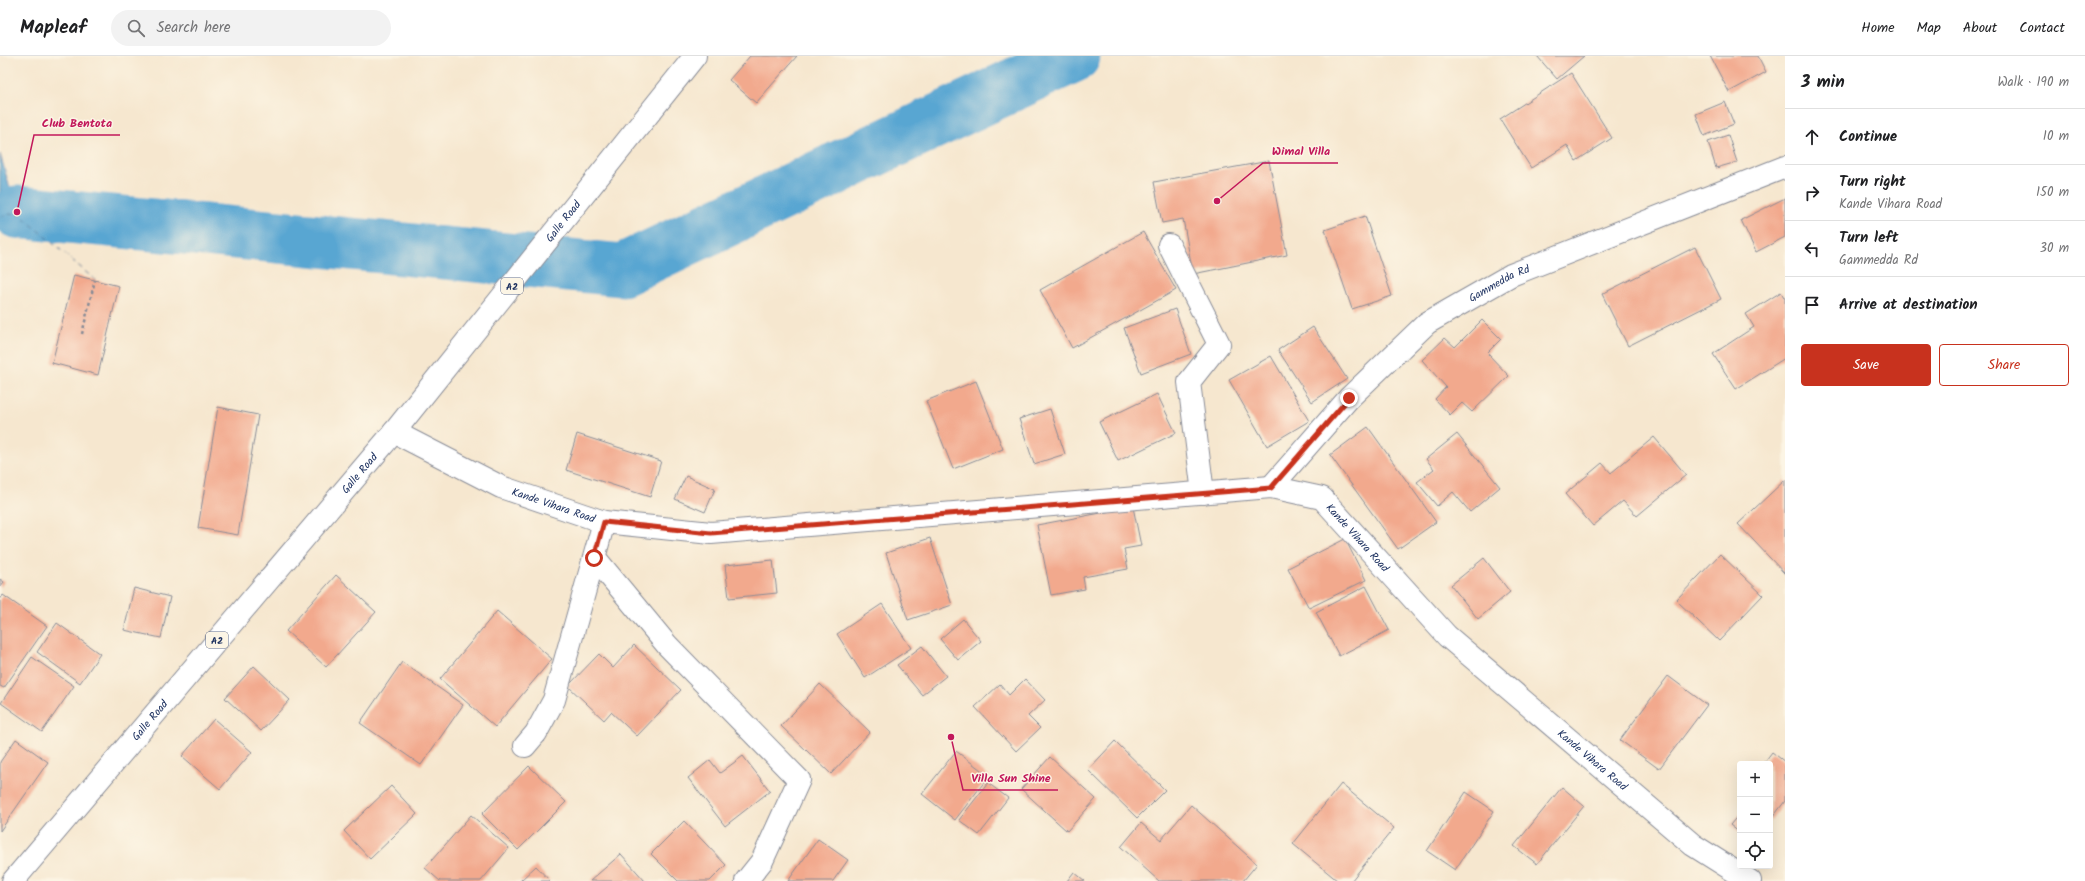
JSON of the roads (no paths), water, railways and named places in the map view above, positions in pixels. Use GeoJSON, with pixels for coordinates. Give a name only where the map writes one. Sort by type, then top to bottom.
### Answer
{"type":"FeatureCollection","features":[{"type":"Feature","properties":{"kind":"main road","name":"Galle Road"},"geometry":{"type":"LineString","coordinates":[[13,881],[394,432],[695,56]]}},
{"type":"Feature","properties":{"kind":"main road","name":"Gammedda Rd"},"geometry":{"type":"LineString","coordinates":[[1271,488],[1349,398],[1427,323],[1511,275],[1785,167]]}},
{"type":"Feature","properties":{"kind":"main road"},"geometry":{"type":"LineString","coordinates":[[1169,245],[1219,344],[1189,382],[1202,493]]}},
{"type":"Feature","properties":{"kind":"main road","name":"Kande Vihara Road"},"geometry":{"type":"LineString","coordinates":[[394,432],[501,487],[604,522],[711,533],[1271,488],[1322,498],[1447,636],[1693,845],[1750,881]]}},
{"type":"Feature","properties":{"kind":"main road"},"geometry":{"type":"LineString","coordinates":[[525,746],[536,733],[554,700],[604,522]]}},
{"type":"Feature","properties":{"kind":"main road"},"geometry":{"type":"LineString","coordinates":[[594,558],[667,645],[799,780],[762,861],[746,881]]}},
{"type":"Feature","properties":{"kind":"water"},"geometry":{"type":"Polygon","coordinates":[[[0,154],[17,212],[0,226],[0,154]]]}},
{"type":"Feature","properties":{"kind":"waterway"},"geometry":{"type":"LineString","coordinates":[[17,212],[622,270],[1074,56]]}},
{"type":"Feature","properties":{"kind":"place","name":"Wimal Villa"},"geometry":{"type":"Point","coordinates":[1217,201]}},
{"type":"Feature","properties":{"kind":"place","name":"Club Bentota"},"geometry":{"type":"Point","coordinates":[17,212]}},
{"type":"Feature","properties":{"kind":"place","name":"Villa Sun Shine"},"geometry":{"type":"Point","coordinates":[951,737]}}]}
